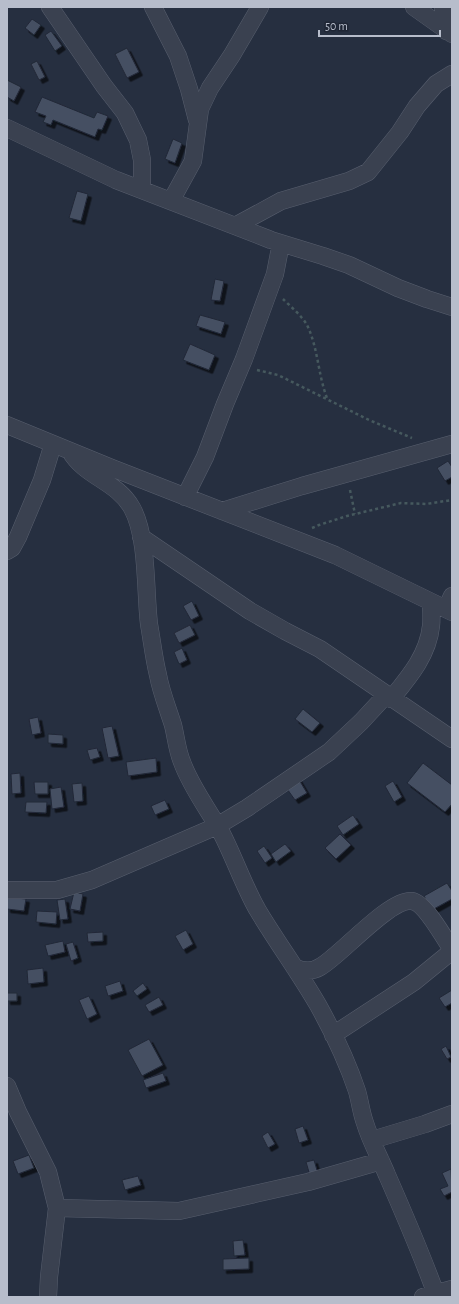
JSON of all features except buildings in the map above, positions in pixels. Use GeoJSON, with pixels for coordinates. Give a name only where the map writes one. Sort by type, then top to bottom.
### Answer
{"type":"FeatureCollection","features":[{"type":"Feature","properties":{"kind":"street"},"geometry":{"type":"LineString","coordinates":[[50,7],[104,86],[125,113],[138,140],[142,160],[142,190]]}},
{"type":"Feature","properties":{"kind":"street"},"geometry":{"type":"LineString","coordinates":[[153,7],[178,56],[190,90],[198,124]]}},
{"type":"Feature","properties":{"kind":"street"},"geometry":{"type":"LineString","coordinates":[[171,201],[193,161],[200,109],[210,88],[232,56],[260,7]]}},
{"type":"Feature","properties":{"kind":"street"},"geometry":{"type":"LineString","coordinates":[[414,7],[449,32]]}},
{"type":"Feature","properties":{"kind":"street"},"geometry":{"type":"LineString","coordinates":[[443,7],[449,32]]}},
{"type":"Feature","properties":{"kind":"street"},"geometry":{"type":"LineString","coordinates":[[235,226],[281,201],[349,181],[368,172],[400,132],[417,106],[436,84],[452,74]]}},
{"type":"Feature","properties":{"kind":"street"},"geometry":{"type":"LineString","coordinates":[[7,128],[116,180],[281,243],[349,265],[398,288],[452,307]]}},
{"type":"Feature","properties":{"kind":"street"},"geometry":{"type":"LineString","coordinates":[[185,497],[205,457],[241,366],[271,285],[281,243]]}},
{"type":"Feature","properties":{"kind":"street"},"geometry":{"type":"LineString","coordinates":[[7,426],[335,555],[445,604],[431,627],[424,651],[411,675],[329,752],[253,804],[217,826],[92,880],[58,890],[7,890]]}},
{"type":"Feature","properties":{"kind":"street"},"geometry":{"type":"LineString","coordinates":[[7,551],[12,548],[18,537],[42,480],[53,444]]}},
{"type":"Feature","properties":{"kind":"street"},"geometry":{"type":"LineString","coordinates":[[222,511],[347,473],[445,446]]}},
{"type":"Feature","properties":{"kind":"street"},"geometry":{"type":"LineString","coordinates":[[70,451],[82,467],[118,490],[132,508],[137,519],[141,537],[149,622],[158,676],[173,726],[181,761],[197,794],[228,846],[243,882],[257,908],[317,1003],[334,1035],[358,1092],[365,1123],[423,1256],[437,1294]]}},
{"type":"Feature","properties":{"kind":"street"},"geometry":{"type":"LineString","coordinates":[[141,537],[250,611],[320,649],[388,697],[452,739]]}},
{"type":"Feature","properties":{"kind":"street"},"geometry":{"type":"LineString","coordinates":[[294,967],[309,971],[320,968],[369,925],[394,907],[404,902],[412,901],[424,908],[452,951],[414,982],[334,1035]]}},
{"type":"Feature","properties":{"kind":"street"},"geometry":{"type":"LineString","coordinates":[[7,1086],[18,1112],[48,1172],[57,1208],[48,1297]]}},
{"type":"Feature","properties":{"kind":"street"},"geometry":{"type":"LineString","coordinates":[[372,1140],[452,1114]]}},
{"type":"Feature","properties":{"kind":"street"},"geometry":{"type":"LineString","coordinates":[[57,1208],[179,1210],[308,1182],[381,1161]]}},
{"type":"Feature","properties":{"kind":"path"},"geometry":{"type":"LineString","coordinates":[[271,285],[306,324],[314,347],[319,372],[327,399]]}},
{"type":"Feature","properties":{"kind":"path"},"geometry":{"type":"LineString","coordinates":[[241,366],[278,375],[369,420],[445,446]]}},
{"type":"Feature","properties":{"kind":"path"},"geometry":{"type":"LineString","coordinates":[[347,473],[355,514]]}},
{"type":"Feature","properties":{"kind":"path"},"geometry":{"type":"LineString","coordinates":[[294,539],[319,525],[355,514],[401,504],[426,504],[452,500]]}}]}
